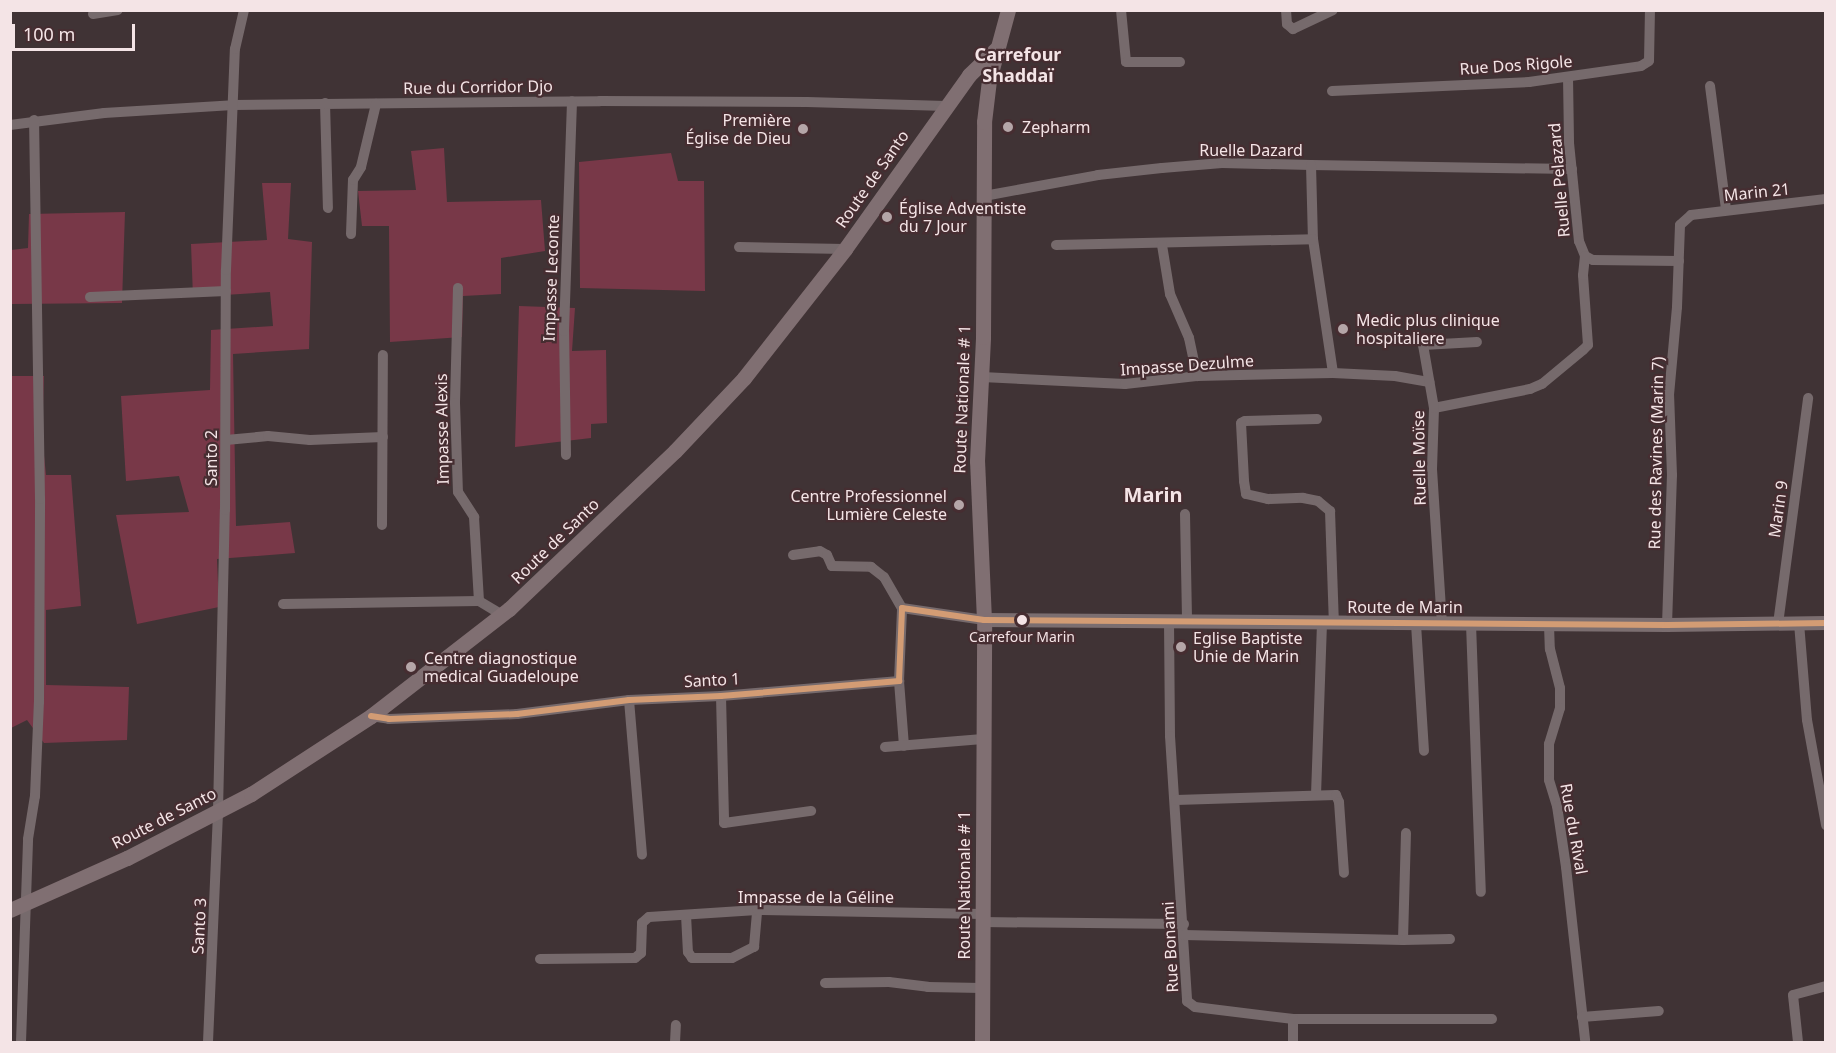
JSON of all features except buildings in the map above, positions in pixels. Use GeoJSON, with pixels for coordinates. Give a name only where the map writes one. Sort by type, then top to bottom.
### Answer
{"type":"FeatureCollection","features":[{"type":"Feature","properties":{"kind":"main road","name":"Route Nationale # 1"},"geometry":{"type":"LineString","coordinates":[[982,1042],[984,620],[977,461],[982,377],[984,122],[996,49],[1008,10]]}},
{"type":"Feature","properties":{"kind":"main road","name":"Route de Santo"},"geometry":{"type":"LineString","coordinates":[[10,910],[127,858],[251,794],[371,716],[502,615],[675,451],[736,386],[845,249],[977,64],[996,49]]}},
{"type":"Feature","properties":{"kind":"main road","name":"Route de Marin"},"geometry":{"type":"LineString","coordinates":[[984,620],[1549,625],[1826,623]]}},
{"type":"Feature","properties":{"kind":"street"},"geometry":{"type":"LineString","coordinates":[[93,14],[118,10]]}},
{"type":"Feature","properties":{"kind":"street","name":"Santo 2"},"geometry":{"type":"LineString","coordinates":[[218,811],[226,440],[226,291],[235,49],[244,10]]}},
{"type":"Feature","properties":{"kind":"street"},"geometry":{"type":"LineString","coordinates":[[1121,10],[1126,62],[1180,62]]}},
{"type":"Feature","properties":{"kind":"street"},"geometry":{"type":"LineString","coordinates":[[1286,10],[1287,24],[1293,29],[1334,10]]}},
{"type":"Feature","properties":{"kind":"street","name":"Rue Dos Rigole"},"geometry":{"type":"LineString","coordinates":[[1332,91],[1529,82],[1646,64],[1649,61],[1650,10]]}},
{"type":"Feature","properties":{"kind":"street","name":"Ruelle Pelazard"},"geometry":{"type":"LineString","coordinates":[[1568,77],[1572,169],[1579,241],[1585,256],[1593,260],[1679,261]]}},
{"type":"Feature","properties":{"kind":"street"},"geometry":{"type":"LineString","coordinates":[[1710,86],[1726,210]]}},
{"type":"Feature","properties":{"kind":"street","name":"Impasse Leconte"},"geometry":{"type":"LineString","coordinates":[[566,455],[564,332],[572,101]]}},
{"type":"Feature","properties":{"kind":"street","name":"Rue du Corridor Djo"},"geometry":{"type":"LineString","coordinates":[[10,125],[34,120],[233,105],[325,103],[807,102],[946,106]]}},
{"type":"Feature","properties":{"kind":"street"},"geometry":{"type":"LineString","coordinates":[[325,103],[328,208]]}},
{"type":"Feature","properties":{"kind":"street"},"geometry":{"type":"LineString","coordinates":[[351,234],[353,180],[361,167],[376,104]]}},
{"type":"Feature","properties":{"kind":"street"},"geometry":{"type":"LineString","coordinates":[[21,1042],[28,839],[35,796],[39,691],[40,499],[34,120]]}},
{"type":"Feature","properties":{"kind":"street","name":"Ruelle Dazard"},"geometry":{"type":"LineString","coordinates":[[984,196],[1098,176],[1162,168],[1222,163],[1311,165],[1313,239],[1333,373]]}},
{"type":"Feature","properties":{"kind":"street"},"geometry":{"type":"LineString","coordinates":[[1311,165],[1572,169]]}},
{"type":"Feature","properties":{"kind":"street","name":"Marin 21"},"geometry":{"type":"LineString","coordinates":[[1691,215],[1826,199]]}},
{"type":"Feature","properties":{"kind":"street","name":"Rue des Ravines (Marin 7)"},"geometry":{"type":"LineString","coordinates":[[1667,625],[1672,475],[1669,395],[1680,225],[1691,215]]}},
{"type":"Feature","properties":{"kind":"street"},"geometry":{"type":"LineString","coordinates":[[1056,245],[1162,245],[1313,239]]}},
{"type":"Feature","properties":{"kind":"street"},"geometry":{"type":"LineString","coordinates":[[1162,245],[1170,294],[1189,338],[1197,376]]}},
{"type":"Feature","properties":{"kind":"street"},"geometry":{"type":"LineString","coordinates":[[739,247],[845,249]]}},
{"type":"Feature","properties":{"kind":"street"},"geometry":{"type":"LineString","coordinates":[[1434,408],[1530,389],[1542,384],[1588,345],[1583,275],[1585,256]]}},
{"type":"Feature","properties":{"kind":"street","name":"Impasse Alexis"},"geometry":{"type":"LineString","coordinates":[[458,288],[455,445],[458,492],[474,517],[479,601]]}},
{"type":"Feature","properties":{"kind":"street"},"geometry":{"type":"LineString","coordinates":[[90,297],[226,291]]}},
{"type":"Feature","properties":{"kind":"street","name":"Ruelle Moïse"},"geometry":{"type":"LineString","coordinates":[[1442,624],[1432,470],[1434,408],[1423,345],[1477,342]]}},
{"type":"Feature","properties":{"kind":"street"},"geometry":{"type":"LineString","coordinates":[[382,525],[383,355]]}},
{"type":"Feature","properties":{"kind":"street","name":"Impasse Dezulme"},"geometry":{"type":"LineString","coordinates":[[982,377],[1125,384],[1197,376],[1333,373],[1395,376],[1429,382]]}},
{"type":"Feature","properties":{"kind":"street","name":"Marin 9"},"geometry":{"type":"LineString","coordinates":[[1778,624],[1808,398]]}},
{"type":"Feature","properties":{"kind":"street"},"geometry":{"type":"LineString","coordinates":[[1316,795],[1328,623],[1330,511],[1318,501],[1303,498],[1268,499],[1246,494],[1241,423],[1317,419]]}},
{"type":"Feature","properties":{"kind":"street"},"geometry":{"type":"LineString","coordinates":[[226,440],[268,436],[310,440],[382,437]]}},
{"type":"Feature","properties":{"kind":"street"},"geometry":{"type":"LineString","coordinates":[[1185,514],[1187,621]]}},
{"type":"Feature","properties":{"kind":"street"},"geometry":{"type":"LineString","coordinates":[[793,555],[820,550],[827,555],[832,566],[872,567],[884,577],[902,608],[899,681],[904,746]]}},
{"type":"Feature","properties":{"kind":"street"},"geometry":{"type":"LineString","coordinates":[[283,604],[479,601],[502,615]]}},
{"type":"Feature","properties":{"kind":"street"},"geometry":{"type":"LineString","coordinates":[[902,608],[984,620]]}},
{"type":"Feature","properties":{"kind":"street","name":"Rue Bonami"},"geometry":{"type":"LineString","coordinates":[[1169,621],[1170,736],[1176,800],[1187,1000],[1196,1007],[1293,1019],[1492,1019]]}},
{"type":"Feature","properties":{"kind":"street"},"geometry":{"type":"LineString","coordinates":[[1799,623],[1808,720],[1826,825]]}},
{"type":"Feature","properties":{"kind":"street"},"geometry":{"type":"LineString","coordinates":[[1416,624],[1424,751]]}},
{"type":"Feature","properties":{"kind":"street"},"geometry":{"type":"LineString","coordinates":[[1471,624],[1481,892]]}},
{"type":"Feature","properties":{"kind":"street","name":"Rue du Rival"},"geometry":{"type":"LineString","coordinates":[[1549,625],[1550,649],[1560,687],[1560,708],[1549,744],[1549,780],[1557,806],[1566,867],[1585,1040]]}},
{"type":"Feature","properties":{"kind":"street","name":"Santo 1"},"geometry":{"type":"LineString","coordinates":[[371,716],[389,719],[517,714],[629,700],[722,696],[899,681]]}},
{"type":"Feature","properties":{"kind":"street"},"geometry":{"type":"LineString","coordinates":[[722,696],[724,823],[811,811]]}},
{"type":"Feature","properties":{"kind":"street"},"geometry":{"type":"LineString","coordinates":[[629,700],[642,854]]}},
{"type":"Feature","properties":{"kind":"street"},"geometry":{"type":"LineString","coordinates":[[885,747],[983,739]]}},
{"type":"Feature","properties":{"kind":"street"},"geometry":{"type":"LineString","coordinates":[[1176,800],[1336,795],[1339,802],[1344,873]]}},
{"type":"Feature","properties":{"kind":"street","name":"Santo 3"},"geometry":{"type":"LineString","coordinates":[[208,1042],[218,811]]}},
{"type":"Feature","properties":{"kind":"street"},"geometry":{"type":"LineString","coordinates":[[1403,940],[1406,833]]}},
{"type":"Feature","properties":{"kind":"street"},"geometry":{"type":"LineString","coordinates":[[686,915],[688,952],[692,958],[732,958],[754,947],[757,910]]}},
{"type":"Feature","properties":{"kind":"street","name":"Impasse de la Géline"},"geometry":{"type":"LineString","coordinates":[[540,959],[635,958],[641,953],[642,923],[649,917],[757,910],[982,918],[1403,940],[1450,939]]}},
{"type":"Feature","properties":{"kind":"street"},"geometry":{"type":"LineString","coordinates":[[825,983],[889,982],[928,987],[982,988]]}},
{"type":"Feature","properties":{"kind":"street"},"geometry":{"type":"LineString","coordinates":[[1798,1042],[1793,995],[1826,986]]}},
{"type":"Feature","properties":{"kind":"street"},"geometry":{"type":"LineString","coordinates":[[1582,1017],[1659,1011]]}},
{"type":"Feature","properties":{"kind":"street"},"geometry":{"type":"LineString","coordinates":[[1293,1019],[1293,1042]]}},
{"type":"Feature","properties":{"kind":"street"},"geometry":{"type":"LineString","coordinates":[[675,1042],[676,1025]]}},
{"type":"Feature","properties":{"kind":"shaded area"},"geometry":{"type":"Polygon","coordinates":[[[444,148],[447,202],[541,200],[545,251],[501,258],[501,294],[463,296],[462,337],[390,342],[389,226],[362,226],[358,191],[416,190],[411,151],[444,148]]]}},
{"type":"Feature","properties":{"kind":"shaded area"},"geometry":{"type":"Polygon","coordinates":[[[671,153],[678,181],[704,181],[705,291],[580,288],[579,162],[671,153]]]}},
{"type":"Feature","properties":{"kind":"shaded area"},"geometry":{"type":"Polygon","coordinates":[[[262,183],[291,183],[288,239],[312,242],[309,349],[233,354],[236,526],[290,522],[295,553],[217,559],[219,607],[137,624],[116,515],[189,512],[179,476],[126,481],[121,396],[210,390],[211,330],[273,326],[270,292],[193,297],[191,244],[267,240],[262,183]]]}},
{"type":"Feature","properties":{"kind":"shaded area"},"geometry":{"type":"Polygon","coordinates":[[[125,212],[122,303],[11,304],[11,250],[28,248],[29,214],[125,212]]]}},
{"type":"Feature","properties":{"kind":"shaded area"},"geometry":{"type":"Polygon","coordinates":[[[519,306],[575,308],[572,351],[606,350],[607,423],[591,424],[591,438],[515,447],[519,306]]]}},
{"type":"Feature","properties":{"kind":"shaded area"},"geometry":{"type":"Polygon","coordinates":[[[10,376],[44,376],[42,435],[46,475],[71,475],[81,606],[46,610],[46,685],[129,687],[127,740],[44,743],[27,720],[11,728],[10,376]]]}},
{"type":"Feature","properties":{"kind":"transit line"},"geometry":{"type":"LineString","coordinates":[[371,716],[389,719],[517,714],[629,700],[721,696],[899,681],[902,608],[984,620],[1667,625],[1826,623]]}},
{"type":"Feature","properties":{"kind":"place","name":"Zepharm"},"geometry":{"type":"Point","coordinates":[1008,127]}},
{"type":"Feature","properties":{"kind":"place","name":"Première Église de Dieu"},"geometry":{"type":"Point","coordinates":[803,129]}},
{"type":"Feature","properties":{"kind":"place","name":"Église Adventiste du 7 Jour"},"geometry":{"type":"Point","coordinates":[887,217]}},
{"type":"Feature","properties":{"kind":"place","name":"Medic plus clinique hospitaliere"},"geometry":{"type":"Point","coordinates":[1343,329]}},
{"type":"Feature","properties":{"kind":"place","name":"Centre Professionnel Lumière Celeste"},"geometry":{"type":"Point","coordinates":[959,505]}},
{"type":"Feature","properties":{"kind":"place","name":"Carrefour Marin"},"geometry":{"type":"Point","coordinates":[1022,620]}},
{"type":"Feature","properties":{"kind":"place","name":"Eglise Baptiste Unie de Marin"},"geometry":{"type":"Point","coordinates":[1181,647]}},
{"type":"Feature","properties":{"kind":"place","name":"Centre diagnostique medical Guadeloupe"},"geometry":{"type":"Point","coordinates":[411,667]}},
{"type":"Feature","properties":{"kind":"district","name":"Carrefour Shaddaï"},"geometry":{"type":"Point","coordinates":[1018,65]}},
{"type":"Feature","properties":{"kind":"district","name":"Marin"},"geometry":{"type":"Point","coordinates":[1153,494]}}]}
